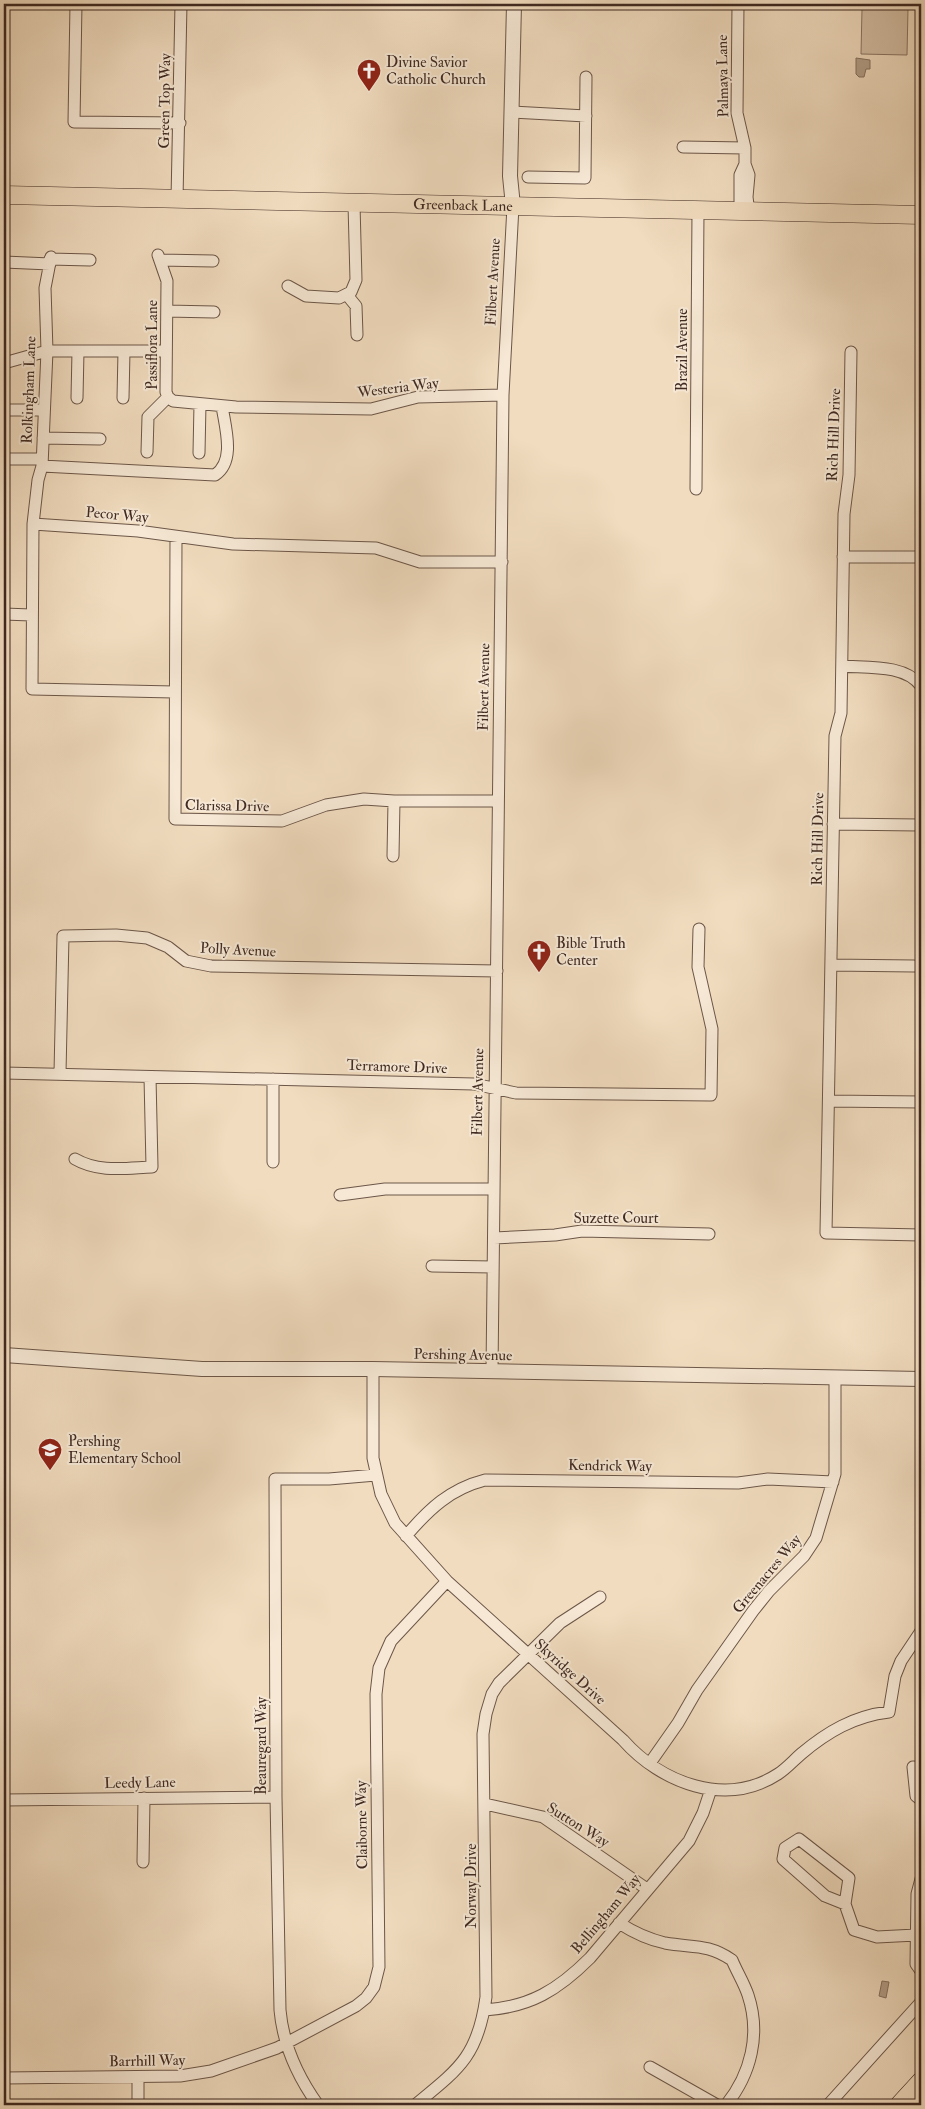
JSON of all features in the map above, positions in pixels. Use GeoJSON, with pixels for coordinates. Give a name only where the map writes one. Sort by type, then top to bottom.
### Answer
{"type":"FeatureCollection","features":[{"type":"Feature","properties":{"kind":"main road","name":"Greenback Lane"},"geometry":{"type":"LineString","coordinates":[[4,195],[921,215]]}},
{"type":"Feature","properties":{"kind":"main road"},"geometry":{"type":"LineString","coordinates":[[899,2105],[921,2081]]}},
{"type":"Feature","properties":{"kind":"street"},"geometry":{"type":"LineString","coordinates":[[76,4],[74,122],[180,123]]}},
{"type":"Feature","properties":{"kind":"street","name":"Green Top Way"},"geometry":{"type":"LineString","coordinates":[[177,199],[181,4]]}},
{"type":"Feature","properties":{"kind":"street","name":"Filbert Avenue"},"geometry":{"type":"LineString","coordinates":[[492,1371],[503,396],[512,206],[510,176],[514,4]]}},
{"type":"Feature","properties":{"kind":"street","name":"Palmaya Lane"},"geometry":{"type":"LineString","coordinates":[[738,4],[737,113],[745,148],[745,164],[748,175],[744,212]]}},
{"type":"Feature","properties":{"kind":"street"},"geometry":{"type":"LineString","coordinates":[[528,177],[585,178],[586,77]]}},
{"type":"Feature","properties":{"kind":"street"},"geometry":{"type":"LineString","coordinates":[[512,112],[586,116]]}},
{"type":"Feature","properties":{"kind":"street"},"geometry":{"type":"LineString","coordinates":[[683,147],[745,148]]}},
{"type":"Feature","properties":{"kind":"street"},"geometry":{"type":"LineString","coordinates":[[288,286],[306,296],[339,298],[347,295],[354,287],[356,280],[354,204]]}},
{"type":"Feature","properties":{"kind":"street","name":"Brazil Avenue"},"geometry":{"type":"LineString","coordinates":[[696,488],[698,211]]}},
{"type":"Feature","properties":{"kind":"street","name":"Passiflora Lane"},"geometry":{"type":"LineString","coordinates":[[213,261],[159,258],[167,281],[166,351],[168,397],[174,401],[236,407]]}},
{"type":"Feature","properties":{"kind":"street","name":"Rolkingham Lane"},"geometry":{"type":"LineString","coordinates":[[33,524],[42,463],[47,351],[45,288],[50,260]]}},
{"type":"Feature","properties":{"kind":"street"},"geometry":{"type":"LineString","coordinates":[[4,262],[90,260]]}},
{"type":"Feature","properties":{"kind":"street"},"geometry":{"type":"LineString","coordinates":[[347,295],[356,306],[357,335]]}},
{"type":"Feature","properties":{"kind":"street"},"geometry":{"type":"LineString","coordinates":[[166,311],[214,312]]}},
{"type":"Feature","properties":{"kind":"street"},"geometry":{"type":"LineString","coordinates":[[4,363],[47,351],[166,351]]}},
{"type":"Feature","properties":{"kind":"street"},"geometry":{"type":"LineString","coordinates":[[77,398],[78,351]]}},
{"type":"Feature","properties":{"kind":"street"},"geometry":{"type":"LineString","coordinates":[[123,398],[124,351]]}},
{"type":"Feature","properties":{"kind":"street","name":"Rich Hill Drive"},"geometry":{"type":"LineString","coordinates":[[851,352],[849,475],[844,514],[841,713],[835,736],[826,1233],[921,1235]]}},
{"type":"Feature","properties":{"kind":"street","name":"Westeria Way"},"geometry":{"type":"LineString","coordinates":[[236,407],[370,408],[418,398],[503,396]]}},
{"type":"Feature","properties":{"kind":"street"},"geometry":{"type":"LineString","coordinates":[[147,452],[148,417],[168,397]]}},
{"type":"Feature","properties":{"kind":"street"},"geometry":{"type":"LineString","coordinates":[[199,453],[200,404]]}},
{"type":"Feature","properties":{"kind":"street"},"geometry":{"type":"LineString","coordinates":[[4,459],[215,475],[222,470],[228,456],[222,406]]}},
{"type":"Feature","properties":{"kind":"street"},"geometry":{"type":"LineString","coordinates":[[4,410],[44,410]]}},
{"type":"Feature","properties":{"kind":"street"},"geometry":{"type":"LineString","coordinates":[[43,438],[100,439]]}},
{"type":"Feature","properties":{"kind":"street"},"geometry":{"type":"LineString","coordinates":[[33,524],[32,690],[174,692]]}},
{"type":"Feature","properties":{"kind":"street","name":"Pecor Way"},"geometry":{"type":"LineString","coordinates":[[33,524],[138,531],[233,544],[376,548],[420,562],[502,562]]}},
{"type":"Feature","properties":{"kind":"street","name":"Clarissa Drive"},"geometry":{"type":"LineString","coordinates":[[176,537],[175,819],[282,821],[326,805],[364,799],[394,801],[497,801]]}},
{"type":"Feature","properties":{"kind":"street"},"geometry":{"type":"LineString","coordinates":[[843,557],[921,557]]}},
{"type":"Feature","properties":{"kind":"street"},"geometry":{"type":"LineString","coordinates":[[4,614],[31,615]]}},
{"type":"Feature","properties":{"kind":"street"},"geometry":{"type":"LineString","coordinates":[[842,666],[904,672],[917,680],[921,686]]}},
{"type":"Feature","properties":{"kind":"street"},"geometry":{"type":"LineString","coordinates":[[393,856],[394,801]]}},
{"type":"Feature","properties":{"kind":"street"},"geometry":{"type":"LineString","coordinates":[[833,824],[919,825],[921,823]]}},
{"type":"Feature","properties":{"kind":"street","name":"Terramore Drive"},"geometry":{"type":"LineString","coordinates":[[4,1073],[474,1084],[516,1093],[711,1095],[712,1029],[698,967],[699,929]]}},
{"type":"Feature","properties":{"kind":"street","name":"Polly Avenue"},"geometry":{"type":"LineString","coordinates":[[60,1073],[63,936],[116,935],[146,938],[168,947],[186,961],[211,966],[497,971]]}},
{"type":"Feature","properties":{"kind":"street"},"geometry":{"type":"LineString","coordinates":[[831,965],[914,966]]}},
{"type":"Feature","properties":{"kind":"street"},"geometry":{"type":"LineString","coordinates":[[75,1159],[88,1167],[152,1167],[150,1077]]}},
{"type":"Feature","properties":{"kind":"street"},"geometry":{"type":"LineString","coordinates":[[273,1079],[273,1162]]}},
{"type":"Feature","properties":{"kind":"street"},"geometry":{"type":"LineString","coordinates":[[829,1101],[921,1102]]}},
{"type":"Feature","properties":{"kind":"street"},"geometry":{"type":"LineString","coordinates":[[340,1195],[385,1189],[494,1190]]}},
{"type":"Feature","properties":{"kind":"street","name":"Suzette Court"},"geometry":{"type":"LineString","coordinates":[[494,1238],[555,1235],[582,1231],[710,1234]]}},
{"type":"Feature","properties":{"kind":"street"},"geometry":{"type":"LineString","coordinates":[[432,1266],[493,1266]]}},
{"type":"Feature","properties":{"kind":"street","name":"Pershing Avenue"},"geometry":{"type":"LineString","coordinates":[[4,1355],[202,1369],[373,1369],[921,1379]]}},
{"type":"Feature","properties":{"kind":"street","name":"Skyridge Drive"},"geometry":{"type":"LineString","coordinates":[[373,1369],[372,1442],[376,1475],[388,1509],[406,1536],[447,1581],[623,1740],[636,1755],[682,1783],[711,1790],[736,1790],[758,1784],[778,1774],[828,1732],[859,1718],[889,1712],[895,1676],[901,1661],[921,1632]]}},
{"type":"Feature","properties":{"kind":"street","name":"Greenacres Way"},"geometry":{"type":"LineString","coordinates":[[650,1762],[678,1723],[697,1690],[754,1611],[774,1586],[804,1556],[816,1538],[836,1467],[835,1378]]}},
{"type":"Feature","properties":{"kind":"street","name":"Beauregard Way"},"geometry":{"type":"LineString","coordinates":[[318,2105],[302,2080],[286,2044],[280,2010],[276,1797],[275,1480],[329,1480],[376,1475]]}},
{"type":"Feature","properties":{"kind":"street","name":"Kendrick Way"},"geometry":{"type":"LineString","coordinates":[[406,1536],[436,1503],[471,1484],[485,1480],[738,1484],[768,1479],[833,1482]]}},
{"type":"Feature","properties":{"kind":"street","name":"Claiborne Way"},"geometry":{"type":"LineString","coordinates":[[286,2044],[361,2002],[370,1992],[378,1974],[376,1694],[379,1668],[391,1641],[447,1581]]}},
{"type":"Feature","properties":{"kind":"street","name":"Norway Drive"},"geometry":{"type":"LineString","coordinates":[[415,2105],[462,2064],[480,2031],[484,2010],[486,1997],[483,1734],[492,1694],[526,1654],[560,1623],[600,1597]]}},
{"type":"Feature","properties":{"kind":"street"},"geometry":{"type":"LineString","coordinates":[[921,1768],[913,1767],[916,1796],[921,1800]]}},
{"type":"Feature","properties":{"kind":"street","name":"Bellingham Way"},"geometry":{"type":"LineString","coordinates":[[484,2010],[510,2008],[530,2002],[559,1986],[590,1958],[646,1889],[689,1841],[703,1813],[711,1790]]}},
{"type":"Feature","properties":{"kind":"street","name":"Leedy Lane"},"geometry":{"type":"LineString","coordinates":[[4,1800],[276,1797]]}},
{"type":"Feature","properties":{"kind":"street"},"geometry":{"type":"LineString","coordinates":[[143,1862],[144,1798]]}},
{"type":"Feature","properties":{"kind":"street","name":"Sutton Way"},"geometry":{"type":"LineString","coordinates":[[485,1804],[543,1817],[646,1889]]}},
{"type":"Feature","properties":{"kind":"street"},"geometry":{"type":"LineString","coordinates":[[845,1904],[825,1896],[783,1859],[785,1848],[799,1839],[849,1878],[845,1904],[854,1930],[877,1937],[916,1935]]}},
{"type":"Feature","properties":{"kind":"street"},"geometry":{"type":"LineString","coordinates":[[921,1879],[916,1894],[916,1964],[921,1971]]}},
{"type":"Feature","properties":{"kind":"street"},"geometry":{"type":"LineString","coordinates":[[619,1923],[638,1935],[665,1943],[700,1946],[732,1960],[749,1997],[754,2047],[739,2088],[726,2105]]}},
{"type":"Feature","properties":{"kind":"street"},"geometry":{"type":"LineString","coordinates":[[828,2105],[921,2002]]}},
{"type":"Feature","properties":{"kind":"street","name":"Barrhill Way"},"geometry":{"type":"LineString","coordinates":[[4,2078],[180,2076],[211,2071],[286,2044]]}},
{"type":"Feature","properties":{"kind":"street"},"geometry":{"type":"LineString","coordinates":[[650,2067],[717,2105]]}},
{"type":"Feature","properties":{"kind":"street"},"geometry":{"type":"LineString","coordinates":[[138,2077],[138,2105]]}},
{"type":"Feature","properties":{"kind":"shaded area"},"geometry":{"type":"Polygon","coordinates":[[[862,9],[908,9],[907,55],[861,54],[862,9]]]}},
{"type":"Feature","properties":{"kind":"shaded area"},"geometry":{"type":"Polygon","coordinates":[[[856,58],[870,60],[870,69],[866,69],[864,77],[859,77],[856,74],[856,58]]]}},
{"type":"Feature","properties":{"kind":"shaded area"},"geometry":{"type":"Polygon","coordinates":[[[882,1981],[889,1982],[886,1998],[879,1996],[882,1981]]]}},
{"type":"Feature","properties":{"kind":"place","name":"Divine Savior Catholic Church"},"geometry":{"type":"Point","coordinates":[369,92]}},
{"type":"Feature","properties":{"kind":"place","name":"Bible Truth Center"},"geometry":{"type":"Point","coordinates":[539,973]}},
{"type":"Feature","properties":{"kind":"place","name":"Pershing Elementary School"},"geometry":{"type":"Point","coordinates":[50,1471]}}]}
